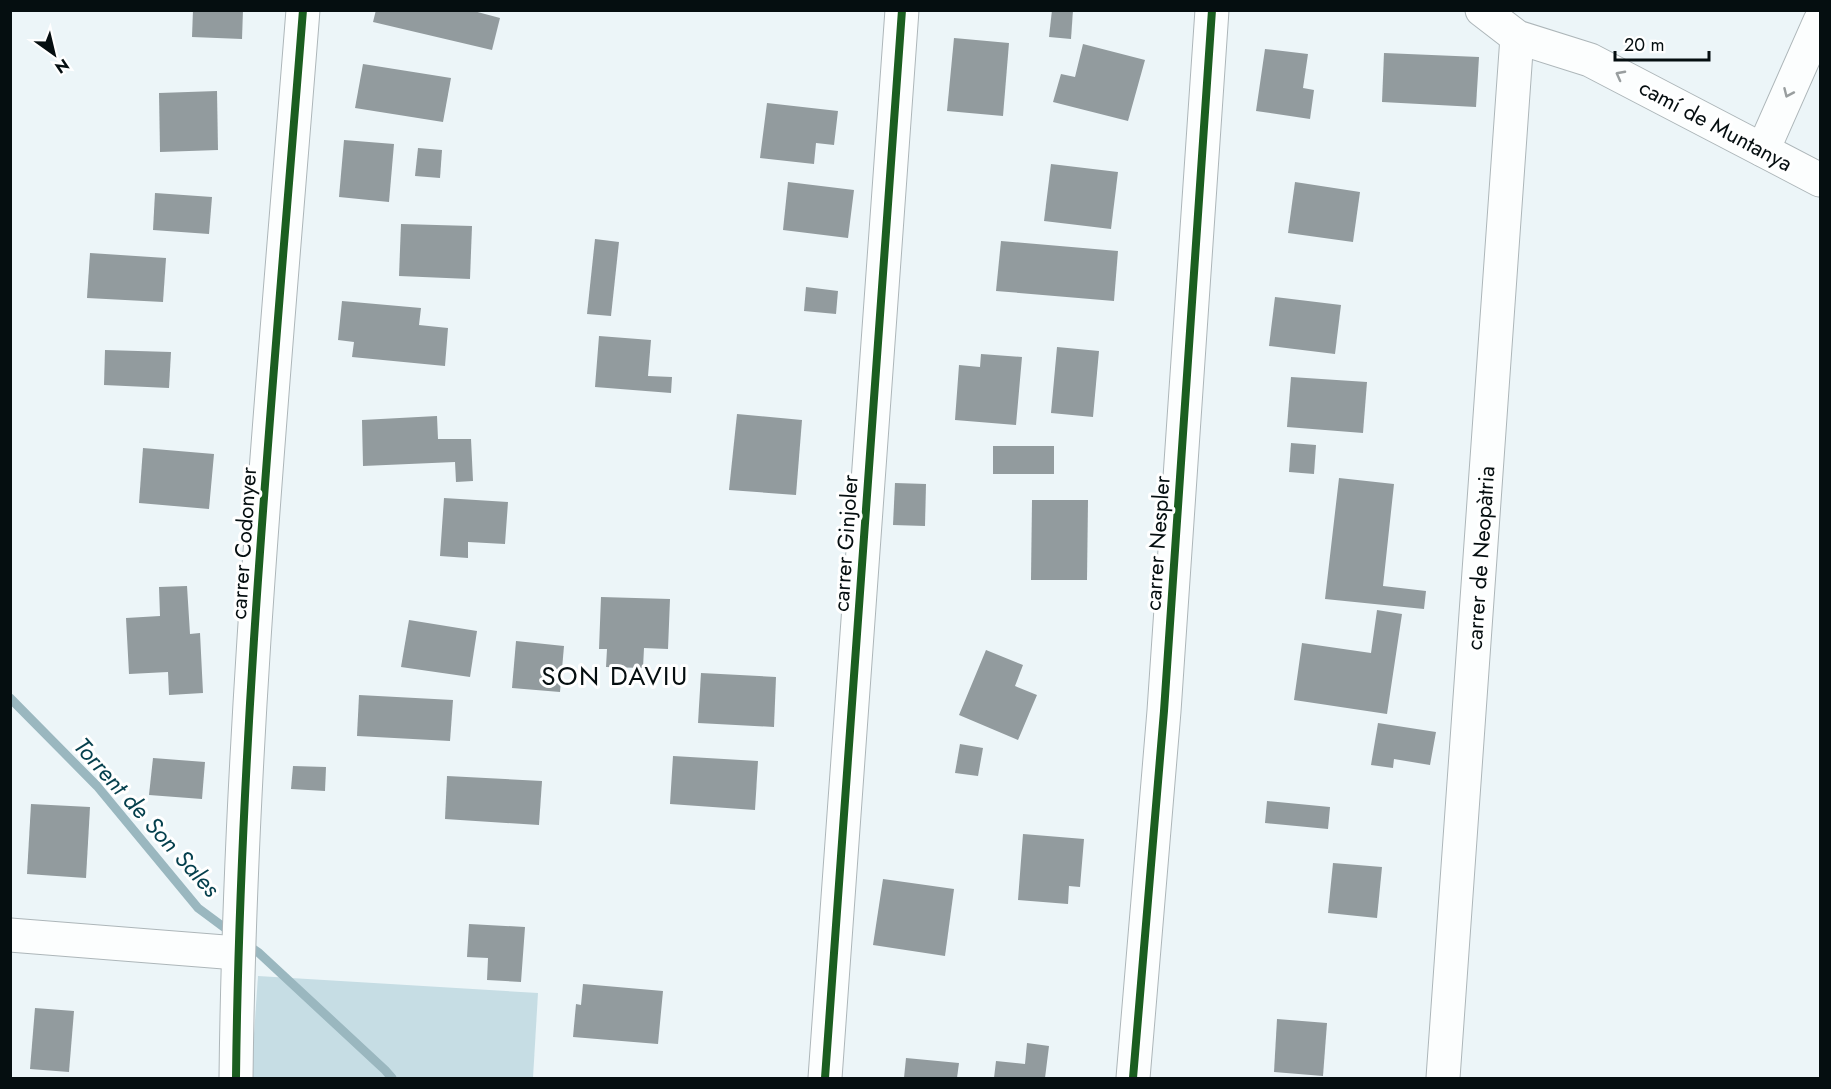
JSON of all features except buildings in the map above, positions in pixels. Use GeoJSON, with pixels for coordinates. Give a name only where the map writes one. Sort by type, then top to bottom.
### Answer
{"type":"FeatureCollection","features":[{"type":"Feature","properties":{"kind":"street","name":"carrer Codonyer"},"geometry":{"type":"LineString","coordinates":[[236,1078],[237,952],[258,571],[303,10]]}},
{"type":"Feature","properties":{"kind":"street","name":"carrer Ginjoler"},"geometry":{"type":"LineString","coordinates":[[825,1078],[902,10]]}},
{"type":"Feature","properties":{"kind":"street","name":"carrer Nespler"},"geometry":{"type":"LineString","coordinates":[[1133,1078],[1165,699],[1212,10]]}},
{"type":"Feature","properties":{"kind":"street","name":"camí de Muntanya"},"geometry":{"type":"LineString","coordinates":[[1482,10],[1517,37],[1590,60],[1821,180]]}},
{"type":"Feature","properties":{"kind":"street"},"geometry":{"type":"LineString","coordinates":[[1762,150],[1821,21]]}},
{"type":"Feature","properties":{"kind":"street","name":"carrer de Neopàtria"},"geometry":{"type":"LineString","coordinates":[[1443,1078],[1517,37]]}},
{"type":"Feature","properties":{"kind":"street"},"geometry":{"type":"LineString","coordinates":[[10,935],[237,952]]}},
{"type":"Feature","properties":{"kind":"shaded area"},"geometry":{"type":"Polygon","coordinates":[[[258,976],[538,993],[533,1078],[251,1078],[258,976]]]}},
{"type":"Feature","properties":{"kind":"waterway","name":"Torrent de Son Sales"},"geometry":{"type":"LineString","coordinates":[[10,698],[97,786],[198,908],[233,934]]}},
{"type":"Feature","properties":{"kind":"waterway","name":"Torrent de Son Sales"},"geometry":{"type":"LineString","coordinates":[[246,944],[259,953],[392,1078]]}},
{"type":"Feature","properties":{"kind":"cycle path"},"geometry":{"type":"LineString","coordinates":[[236,1078],[244,811],[260,544],[303,10]]}},
{"type":"Feature","properties":{"kind":"cycle path"},"geometry":{"type":"LineString","coordinates":[[825,1078],[902,10]]}},
{"type":"Feature","properties":{"kind":"cycle path"},"geometry":{"type":"LineString","coordinates":[[1133,1078],[1164,711],[1212,10]]}},
{"type":"Feature","properties":{"kind":"district","name":"SON DAVIU"},"geometry":{"type":"Point","coordinates":[615,676]}}]}
